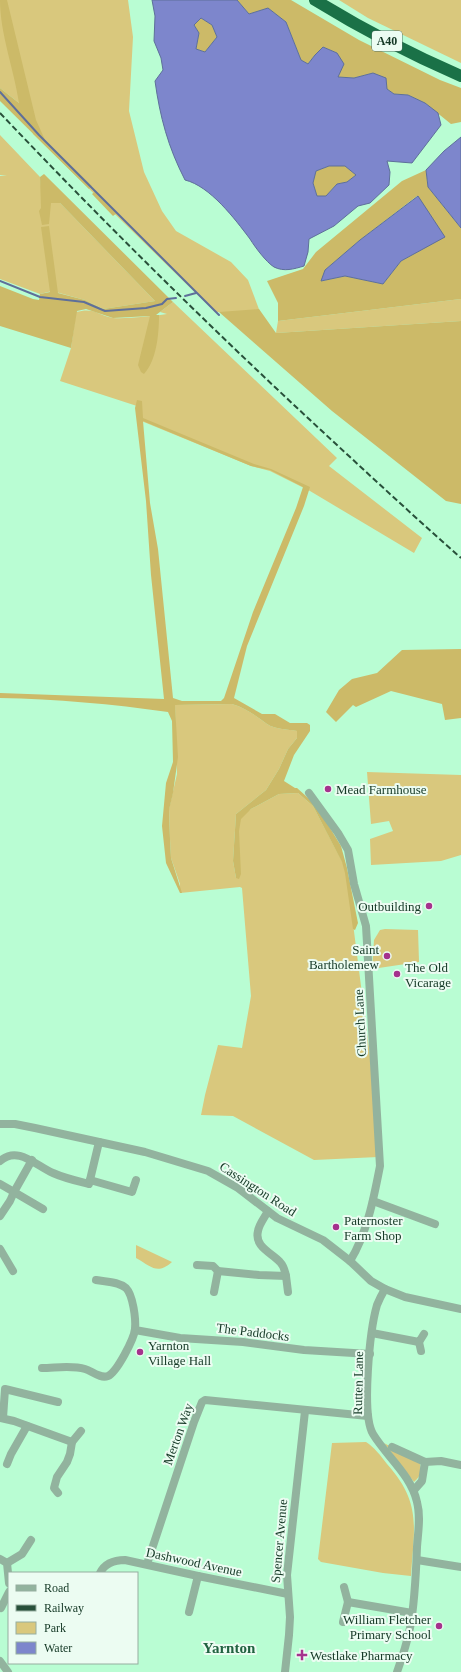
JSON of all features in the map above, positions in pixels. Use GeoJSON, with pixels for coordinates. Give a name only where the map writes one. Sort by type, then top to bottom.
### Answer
{"type":"FeatureCollection","features":[{"type":"Feature","properties":{"kind":"highway","name":"A40"},"geometry":{"type":"LineString","coordinates":[[315,0],[362,28],[414,55],[461,76]]}},
{"type":"Feature","properties":{"kind":"street","name":"Church Lane"},"geometry":{"type":"LineString","coordinates":[[309,793],[338,833],[348,850],[354,884],[366,926],[380,1166],[373,1201],[359,1243],[350,1261]]}},
{"type":"Feature","properties":{"kind":"street","name":"Cassington Road"},"geometry":{"type":"LineString","coordinates":[[0,1124],[15,1124],[145,1152],[208,1171],[238,1188],[268,1211],[290,1224],[323,1240],[350,1261],[372,1281],[385,1289],[400,1296],[461,1309]]}},
{"type":"Feature","properties":{"kind":"street"},"geometry":{"type":"LineString","coordinates":[[0,1161],[4,1157],[13,1154],[23,1156],[55,1174],[89,1184],[99,1142]]}},
{"type":"Feature","properties":{"kind":"street"},"geometry":{"type":"LineString","coordinates":[[0,1216],[10,1201],[32,1160]]}},
{"type":"Feature","properties":{"kind":"street"},"geometry":{"type":"LineString","coordinates":[[90,1180],[132,1192],[136,1180]]}},
{"type":"Feature","properties":{"kind":"street"},"geometry":{"type":"LineString","coordinates":[[0,1184],[43,1209]]}},
{"type":"Feature","properties":{"kind":"street"},"geometry":{"type":"LineString","coordinates":[[373,1201],[435,1224]]}},
{"type":"Feature","properties":{"kind":"street"},"geometry":{"type":"LineString","coordinates":[[268,1211],[258,1231],[258,1239],[260,1245],[280,1261],[286,1276],[288,1292]]}},
{"type":"Feature","properties":{"kind":"street"},"geometry":{"type":"LineString","coordinates":[[0,1249],[12,1271]]}},
{"type":"Feature","properties":{"kind":"street"},"geometry":{"type":"LineString","coordinates":[[197,1265],[214,1266],[218,1271],[286,1276]]}},
{"type":"Feature","properties":{"kind":"street"},"geometry":{"type":"LineString","coordinates":[[214,1292],[218,1271]]}},
{"type":"Feature","properties":{"kind":"street"},"geometry":{"type":"LineString","coordinates":[[42,1368],[85,1369],[99,1376],[109,1375],[116,1369],[135,1330],[130,1293],[125,1287],[118,1283],[99,1284]]}},
{"type":"Feature","properties":{"kind":"street","name":"Rutten Lane"},"geometry":{"type":"LineString","coordinates":[[385,1289],[377,1305],[372,1333],[368,1416],[372,1432],[399,1467],[414,1490],[419,1509],[417,1560],[412,1613],[410,1628],[398,1672]]}},
{"type":"Feature","properties":{"kind":"street","name":"The Paddocks"},"geometry":{"type":"LineString","coordinates":[[135,1330],[180,1338],[243,1342],[304,1350],[370,1354]]}},
{"type":"Feature","properties":{"kind":"street"},"geometry":{"type":"LineString","coordinates":[[372,1333],[419,1342]]}},
{"type":"Feature","properties":{"kind":"street"},"geometry":{"type":"LineString","coordinates":[[421,1351],[419,1342],[424,1334]]}},
{"type":"Feature","properties":{"kind":"street"},"geometry":{"type":"LineString","coordinates":[[58,1402],[5,1388],[1,1418],[72,1442]]}},
{"type":"Feature","properties":{"kind":"street","name":"Merton Way"},"geometry":{"type":"LineString","coordinates":[[147,1564],[202,1402],[205,1400],[368,1416]]}},
{"type":"Feature","properties":{"kind":"street","name":"Spencer Avenue"},"geometry":{"type":"LineString","coordinates":[[285,1672],[289,1635],[287,1575],[305,1411]]}},
{"type":"Feature","properties":{"kind":"street"},"geometry":{"type":"LineString","coordinates":[[7,1464],[27,1426]]}},
{"type":"Feature","properties":{"kind":"street"},"geometry":{"type":"LineString","coordinates":[[58,1493],[54,1488],[57,1477],[67,1462],[72,1442],[81,1432]]}},
{"type":"Feature","properties":{"kind":"street"},"geometry":{"type":"LineString","coordinates":[[392,1447],[425,1462],[441,1461],[461,1465]]}},
{"type":"Feature","properties":{"kind":"street"},"geometry":{"type":"LineString","coordinates":[[414,1490],[422,1481],[425,1462]]}},
{"type":"Feature","properties":{"kind":"street"},"geometry":{"type":"LineString","coordinates":[[8,1579],[3,1561],[22,1554],[31,1540]]}},
{"type":"Feature","properties":{"kind":"street","name":"Dashwood Avenue"},"geometry":{"type":"LineString","coordinates":[[101,1572],[107,1565],[118,1560],[125,1560],[288,1594]]}},
{"type":"Feature","properties":{"kind":"street"},"geometry":{"type":"LineString","coordinates":[[417,1560],[457,1563]]}},
{"type":"Feature","properties":{"kind":"street"},"geometry":{"type":"LineString","coordinates":[[189,1612],[198,1576]]}},
{"type":"Feature","properties":{"kind":"street"},"geometry":{"type":"LineString","coordinates":[[343,1622],[348,1602],[344,1587]]}},
{"type":"Feature","properties":{"kind":"street"},"geometry":{"type":"LineString","coordinates":[[1,1608],[8,1594]]}},
{"type":"Feature","properties":{"kind":"street"},"geometry":{"type":"LineString","coordinates":[[348,1602],[412,1613]]}},
{"type":"Feature","properties":{"kind":"street"},"geometry":{"type":"LineString","coordinates":[[0,1661],[8,1672]]}},
{"type":"Feature","properties":{"kind":"green space"},"geometry":{"type":"Polygon","coordinates":[[[0,0],[128,0],[133,37],[129,111],[144,172],[162,211],[176,231],[231,262],[248,280],[260,312],[215,312],[33,134],[28,110],[0,88],[0,0]]]}},
{"type":"Feature","properties":{"kind":"green space"},"geometry":{"type":"Polygon","coordinates":[[[339,0],[461,0],[461,63],[368,18],[339,0]]]}},
{"type":"Feature","properties":{"kind":"green space"},"geometry":{"type":"Polygon","coordinates":[[[0,135],[40,177],[43,205],[44,203],[60,203],[155,301],[103,309],[85,300],[52,291],[40,294],[0,279],[0,176],[7,176],[0,175],[0,135]]]}},
{"type":"Feature","properties":{"kind":"green space"},"geometry":{"type":"Polygon","coordinates":[[[461,299],[461,321],[276,333],[278,321],[461,299]]]}},
{"type":"Feature","properties":{"kind":"green space"},"geometry":{"type":"Polygon","coordinates":[[[173,302],[337,458],[329,466],[422,538],[414,553],[310,491],[270,471],[251,466],[139,420],[137,406],[60,381],[71,348],[76,312],[87,310],[113,318],[167,314],[160,312],[173,302]]]}},
{"type":"Feature","properties":{"kind":"green space"},"geometry":{"type":"Polygon","coordinates":[[[232,704],[255,715],[271,726],[298,731],[297,738],[288,749],[279,769],[266,790],[236,814],[233,861],[236,878],[237,819],[251,809],[279,794],[298,793],[313,806],[346,869],[370,1056],[378,1157],[314,1160],[233,1116],[201,1115],[218,1045],[242,1048],[251,996],[242,888],[180,893],[180,884],[171,858],[169,809],[177,774],[175,705],[232,704]]]}},
{"type":"Feature","properties":{"kind":"green space"},"geometry":{"type":"Polygon","coordinates":[[[367,772],[461,775],[461,855],[441,861],[371,865],[370,839],[393,831],[389,821],[371,824],[367,772]]]}},
{"type":"Feature","properties":{"kind":"green space"},"geometry":{"type":"Polygon","coordinates":[[[380,930],[418,930],[419,962],[372,969],[374,940],[380,930]]]}},
{"type":"Feature","properties":{"kind":"green space"},"geometry":{"type":"Polygon","coordinates":[[[136,1245],[172,1262],[167,1266],[158,1269],[150,1267],[136,1258],[136,1245]]]}},
{"type":"Feature","properties":{"kind":"green space"},"geometry":{"type":"Polygon","coordinates":[[[366,1442],[372,1446],[398,1478],[406,1491],[411,1504],[414,1530],[411,1576],[383,1573],[321,1562],[318,1559],[332,1443],[366,1442]]]}},
{"type":"Feature","properties":{"kind":"green space"},"geometry":{"type":"Polygon","coordinates":[[[384,1443],[420,1463],[420,1474],[414,1482],[384,1443]]]}},
{"type":"Feature","properties":{"kind":"shaded area"},"geometry":{"type":"Polygon","coordinates":[[[0,0],[7,0],[36,120],[45,140],[92,186],[89,189],[0,101],[0,88],[19,103],[2,26],[0,0]]]}},
{"type":"Feature","properties":{"kind":"shaded area"},"geometry":{"type":"Polygon","coordinates":[[[237,0],[291,0],[359,40],[440,80],[461,88],[461,122],[451,124],[425,103],[408,95],[394,94],[387,89],[373,73],[354,78],[338,77],[337,53],[323,47],[308,64],[301,60],[286,22],[268,8],[249,14],[237,0]]]}},
{"type":"Feature","properties":{"kind":"shaded area"},"geometry":{"type":"Polygon","coordinates":[[[201,18],[212,25],[217,37],[205,52],[196,49],[199,33],[194,25],[201,18]]]}},
{"type":"Feature","properties":{"kind":"shaded area"},"geometry":{"type":"Polygon","coordinates":[[[329,166],[345,166],[356,175],[347,182],[337,184],[326,196],[317,196],[313,183],[316,171],[329,166]]]}},
{"type":"Feature","properties":{"kind":"shaded area"},"geometry":{"type":"Polygon","coordinates":[[[426,170],[428,187],[461,228],[461,299],[278,321],[278,303],[267,281],[303,269],[316,252],[402,181],[426,170]],[[417,196],[360,240],[325,270],[322,281],[345,276],[383,284],[401,261],[424,248],[417,196]]]}},
{"type":"Feature","properties":{"kind":"shaded area"},"geometry":{"type":"Polygon","coordinates":[[[44,174],[173,302],[156,315],[159,315],[156,346],[152,361],[144,374],[141,372],[138,365],[150,316],[113,318],[86,309],[77,311],[71,348],[0,326],[0,286],[39,300],[40,294],[50,292],[41,227],[49,226],[58,293],[85,300],[103,309],[155,301],[60,203],[51,203],[49,224],[42,225],[39,211],[41,208],[40,177],[44,174]]]}},
{"type":"Feature","properties":{"kind":"shaded area"},"geometry":{"type":"Polygon","coordinates":[[[96,191],[117,213],[113,216],[92,194],[96,191]]]}},
{"type":"Feature","properties":{"kind":"shaded area"},"geometry":{"type":"Polygon","coordinates":[[[259,309],[276,333],[461,321],[461,504],[446,501],[332,411],[219,312],[259,309]]]}},
{"type":"Feature","properties":{"kind":"shaded area"},"geometry":{"type":"Polygon","coordinates":[[[137,400],[142,401],[143,418],[254,464],[271,469],[310,487],[304,506],[247,646],[234,698],[262,714],[275,714],[290,723],[307,723],[310,725],[310,731],[294,755],[284,781],[297,788],[316,805],[341,846],[358,923],[355,930],[353,929],[342,862],[313,806],[298,793],[279,794],[251,809],[241,819],[239,831],[241,874],[239,879],[236,878],[233,861],[236,814],[266,790],[279,769],[288,749],[297,738],[297,731],[271,726],[255,715],[232,704],[175,705],[178,757],[169,810],[171,858],[182,893],[180,893],[166,863],[162,826],[166,783],[173,762],[172,721],[168,712],[84,702],[0,698],[0,693],[164,699],[151,575],[146,501],[135,408],[137,400]],[[143,421],[150,503],[158,549],[173,698],[182,701],[221,701],[224,698],[253,612],[296,508],[303,487],[270,470],[251,466],[143,421]]]}},
{"type":"Feature","properties":{"kind":"shaded area"},"geometry":{"type":"Polygon","coordinates":[[[461,649],[461,718],[445,720],[442,704],[391,691],[356,707],[353,705],[336,722],[326,712],[339,690],[352,679],[377,673],[402,650],[461,649]]]}},
{"type":"Feature","properties":{"kind":"water"},"geometry":{"type":"Polygon","coordinates":[[[152,0],[237,0],[249,14],[268,8],[286,22],[301,60],[308,64],[323,47],[337,53],[344,64],[338,77],[354,78],[373,73],[386,78],[387,89],[394,94],[408,95],[425,103],[438,113],[441,125],[412,163],[387,161],[390,172],[389,185],[370,203],[358,206],[334,226],[309,239],[308,252],[304,266],[289,270],[278,269],[264,258],[237,222],[221,204],[204,189],[185,180],[179,168],[169,144],[157,94],[155,81],[163,70],[161,58],[154,41],[155,16],[152,0]],[[201,18],[194,25],[199,33],[196,49],[205,52],[217,37],[212,25],[201,18]],[[329,166],[316,171],[313,183],[317,196],[326,196],[337,184],[347,182],[356,175],[345,166],[329,166]]]}},
{"type":"Feature","properties":{"kind":"water"},"geometry":{"type":"Polygon","coordinates":[[[461,137],[461,228],[428,187],[426,170],[444,151],[461,137]]]}},
{"type":"Feature","properties":{"kind":"water"},"geometry":{"type":"Polygon","coordinates":[[[418,196],[445,237],[401,261],[383,284],[345,276],[321,281],[325,270],[360,240],[418,196]]]}},
{"type":"Feature","properties":{"kind":"waterway"},"geometry":{"type":"LineString","coordinates":[[0,92],[39,135],[219,315]]}},
{"type":"Feature","properties":{"kind":"waterway"},"geometry":{"type":"LineString","coordinates":[[0,281],[40,297],[84,302],[105,311],[146,308],[162,304],[167,299],[176,298]]}},
{"type":"Feature","properties":{"kind":"waterway"},"geometry":{"type":"LineString","coordinates":[[185,296],[196,293]]}},
{"type":"Feature","properties":{"kind":"railway"},"geometry":{"type":"LineString","coordinates":[[0,113],[82,198],[208,323],[337,445],[461,558]]}},
{"type":"Feature","properties":{"kind":"place","name":"Mead Farmhouse"},"geometry":{"type":"Point","coordinates":[328,789]}},
{"type":"Feature","properties":{"kind":"place","name":"Outbuilding"},"geometry":{"type":"Point","coordinates":[429,906]}},
{"type":"Feature","properties":{"kind":"place","name":"Saint Bartholemew"},"geometry":{"type":"Point","coordinates":[387,956]}},
{"type":"Feature","properties":{"kind":"place","name":"The Old Vicarage"},"geometry":{"type":"Point","coordinates":[397,974]}},
{"type":"Feature","properties":{"kind":"place","name":"Paternoster Farm Shop"},"geometry":{"type":"Point","coordinates":[336,1227]}},
{"type":"Feature","properties":{"kind":"place","name":"Yarnton Village Hall"},"geometry":{"type":"Point","coordinates":[140,1352]}},
{"type":"Feature","properties":{"kind":"place","name":"William Fletcher Primary School"},"geometry":{"type":"Point","coordinates":[439,1626]}},
{"type":"Feature","properties":{"kind":"place","name":"Westlake Pharmacy"},"geometry":{"type":"Point","coordinates":[302,1655]}},
{"type":"Feature","properties":{"kind":"district","name":"Yarnton"},"geometry":{"type":"Point","coordinates":[229,1648]}}]}
